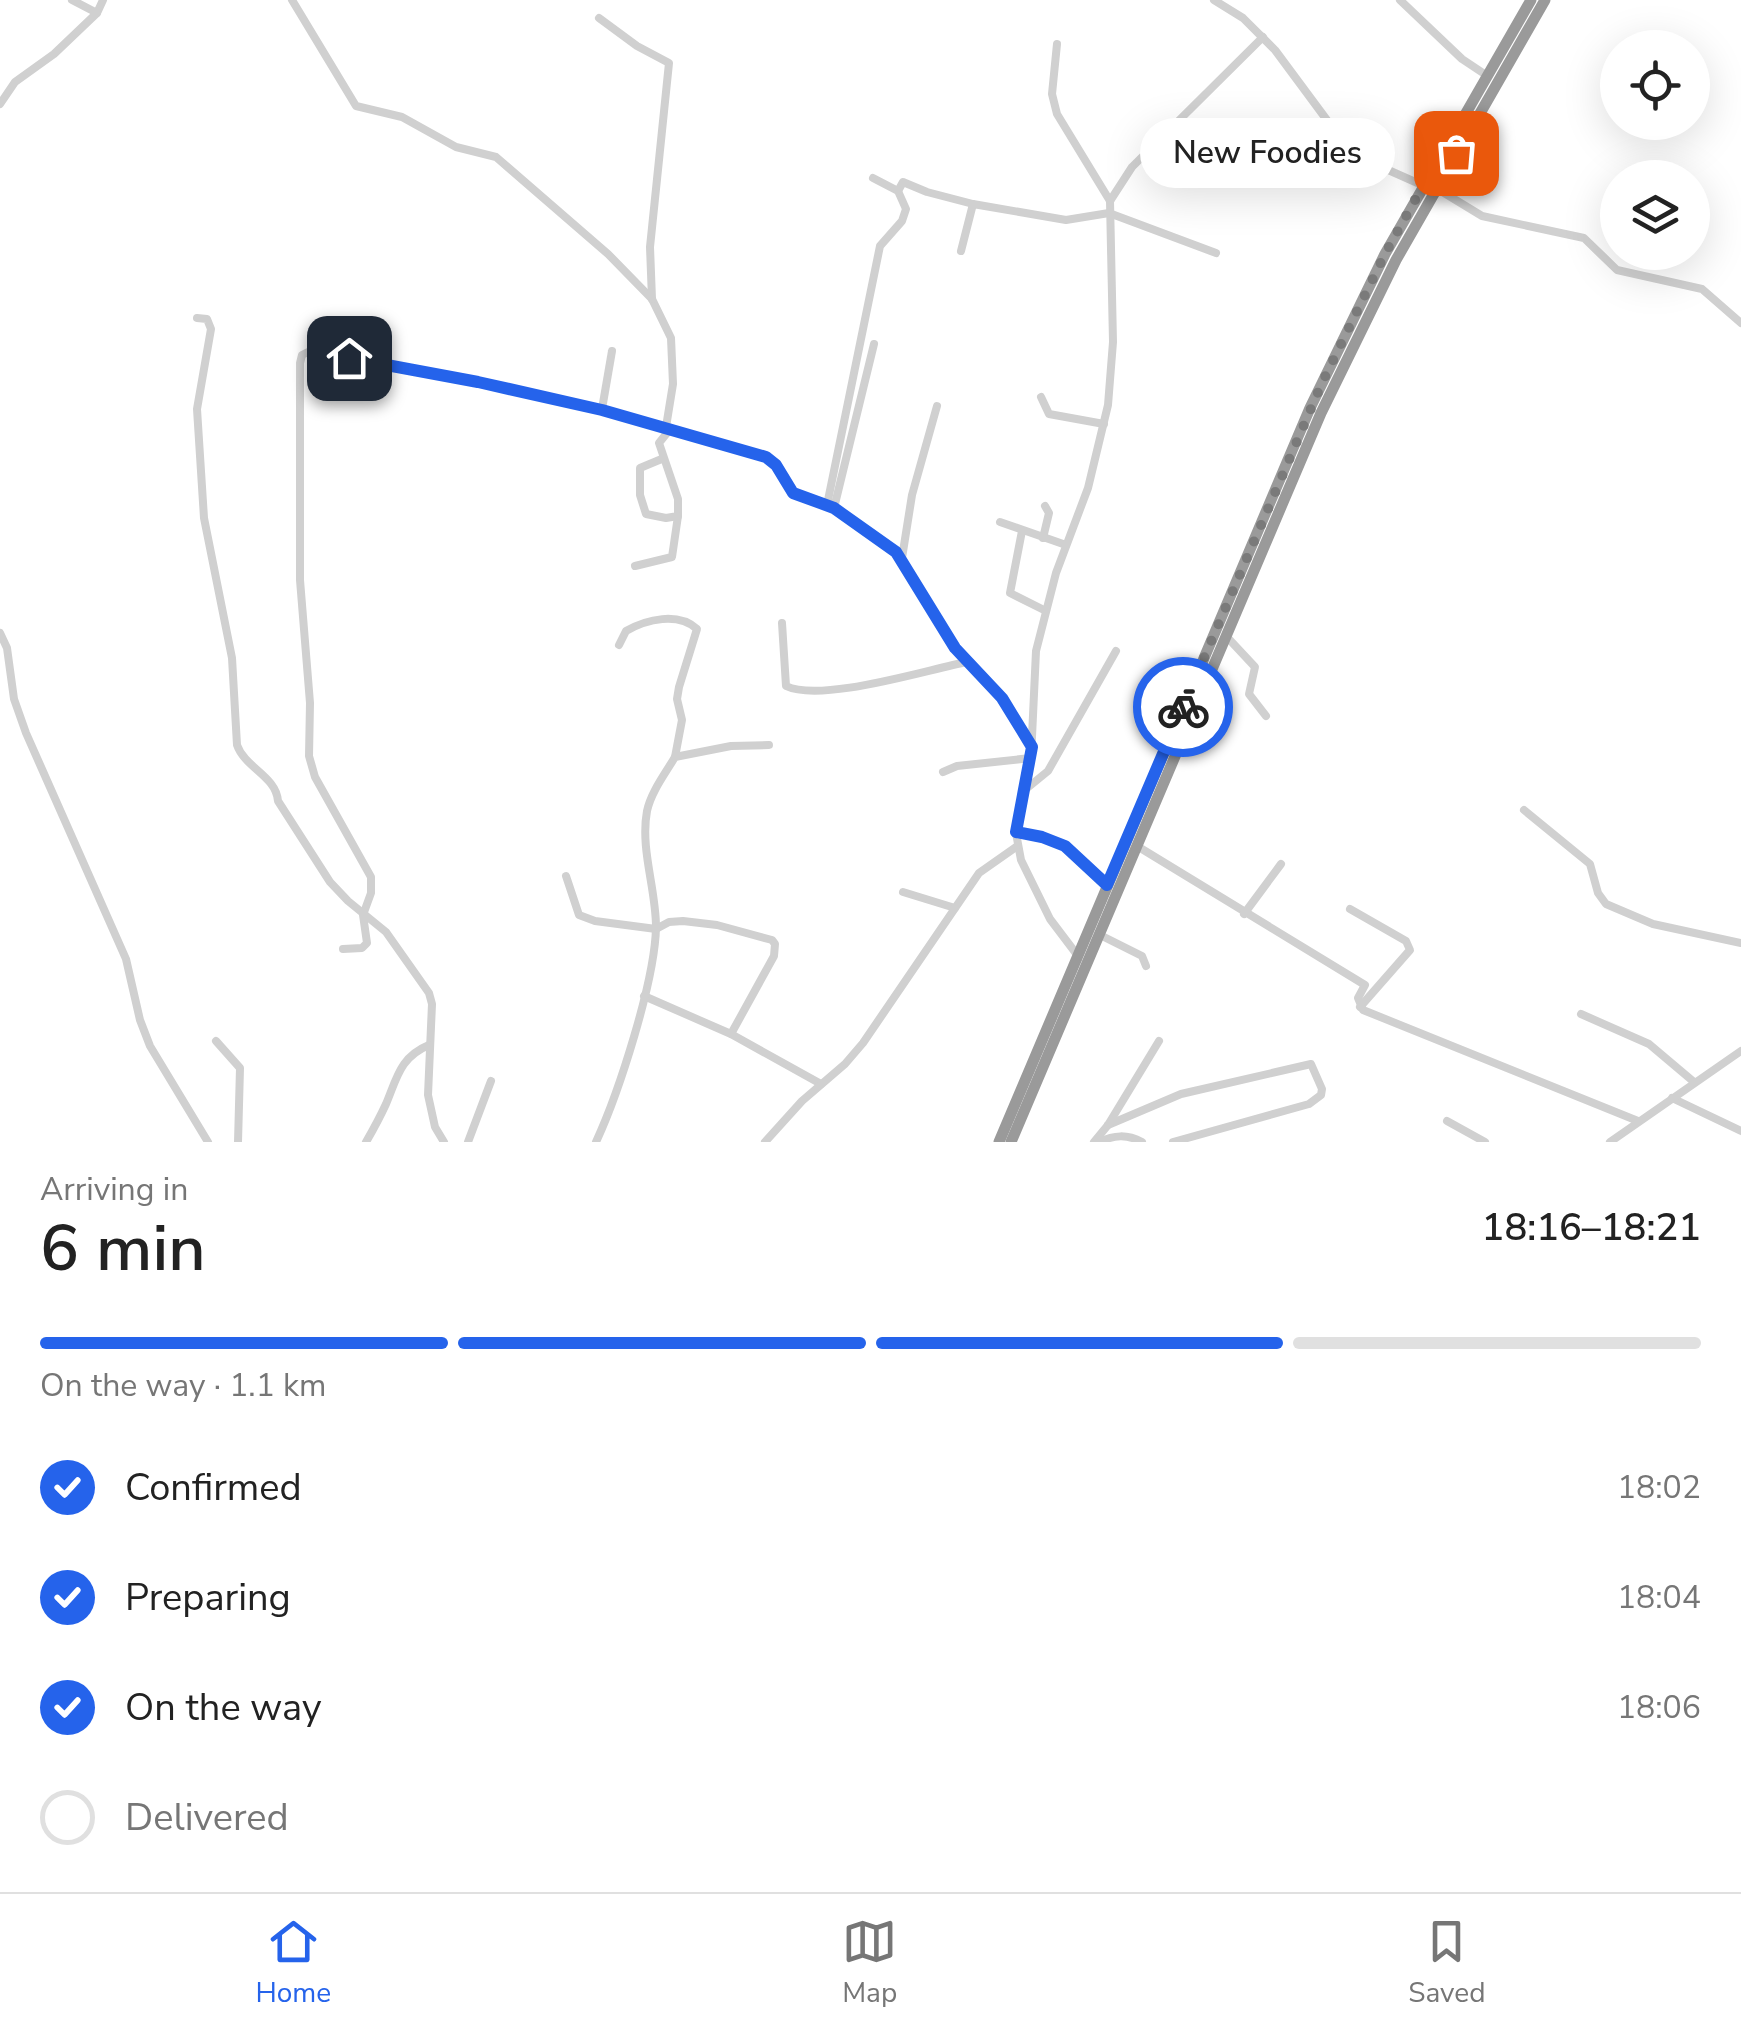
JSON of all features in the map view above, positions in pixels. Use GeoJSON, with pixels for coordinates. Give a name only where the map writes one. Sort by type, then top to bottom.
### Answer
{"type":"FeatureCollection","features":[{"type":"Feature","properties":{"kind":"highway"},"geometry":{"type":"LineString","coordinates":[[1450,149],[1545,0]]}},
{"type":"Feature","properties":{"kind":"highway"},"geometry":{"type":"LineString","coordinates":[[998,1142],[1345,332],[1450,149],[1525,2]]}},
{"type":"Feature","properties":{"kind":"highway"},"geometry":{"type":"LineString","coordinates":[[1011,1142],[1321,413],[1429,187]]}},
{"type":"Feature","properties":{"kind":"street"},"geometry":{"type":"LineString","coordinates":[[72,0],[97,13]]}},
{"type":"Feature","properties":{"kind":"street"},"geometry":{"type":"LineString","coordinates":[[0,104],[15,82],[54,54],[97,13],[103,0]]}},
{"type":"Feature","properties":{"kind":"street"},"geometry":{"type":"LineString","coordinates":[[292,0],[356,106],[402,117],[456,146],[496,157],[608,254],[652,299],[671,338],[668,427],[659,443],[678,499],[678,516],[672,557],[635,566]]}},
{"type":"Feature","properties":{"kind":"street"},"geometry":{"type":"LineString","coordinates":[[1214,0],[1236,12],[1263,37],[1338,135],[1377,164],[1482,216],[1584,238],[1617,270],[1702,289],[1741,324]]}},
{"type":"Feature","properties":{"kind":"street"},"geometry":{"type":"LineString","coordinates":[[1400,0],[1462,59],[1486,75]]}},
{"type":"Feature","properties":{"kind":"street"},"geometry":{"type":"LineString","coordinates":[[598,18],[669,63],[650,247],[652,299]]}},
{"type":"Feature","properties":{"kind":"street"},"geometry":{"type":"LineString","coordinates":[[1078,956],[1050,920],[1016,847],[1016,832],[1031,758],[1036,651],[1066,545],[1088,488],[1104,424],[1112,342],[1110,201],[1132,167],[1263,37]]}},
{"type":"Feature","properties":{"kind":"street"},"geometry":{"type":"LineString","coordinates":[[1057,44],[1052,94],[1056,114],[1110,201]]}},
{"type":"Feature","properties":{"kind":"street"},"geometry":{"type":"LineString","coordinates":[[831,506],[880,246],[902,221],[906,210],[898,191],[873,178]]}},
{"type":"Feature","properties":{"kind":"street"},"geometry":{"type":"LineString","coordinates":[[898,191],[903,182],[910,182],[927,192],[973,204],[1066,220],[1109,213],[1216,253]]}},
{"type":"Feature","properties":{"kind":"street"},"geometry":{"type":"LineString","coordinates":[[960,252],[973,204]]}},
{"type":"Feature","properties":{"kind":"street"},"geometry":{"type":"LineString","coordinates":[[197,318],[207,319],[211,329],[198,409],[204,518],[232,658],[237,745],[243,758],[277,792],[278,801],[330,882],[363,915],[377,921],[427,989],[432,1004],[428,1095],[435,1127],[444,1142]]}},
{"type":"Feature","properties":{"kind":"street"},"geometry":{"type":"LineString","coordinates":[[831,506],[874,344]]}},
{"type":"Feature","properties":{"kind":"street"},"geometry":{"type":"LineString","coordinates":[[602,410],[612,350]]}},
{"type":"Feature","properties":{"kind":"street"},"geometry":{"type":"LineString","coordinates":[[344,949],[362,948],[368,943],[363,915],[371,893],[370,872],[332,809],[308,756],[308,670],[300,580],[301,358],[305,353],[315,351],[478,382],[668,427],[766,457],[776,465],[793,493],[831,506],[883,540],[902,558],[967,662],[1002,698],[1032,747]]}},
{"type":"Feature","properties":{"kind":"street"},"geometry":{"type":"LineString","coordinates":[[1041,397],[1049,414],[1104,424]]}},
{"type":"Feature","properties":{"kind":"street"},"geometry":{"type":"LineString","coordinates":[[902,558],[912,495],[936,406]]}},
{"type":"Feature","properties":{"kind":"street"},"geometry":{"type":"LineString","coordinates":[[664,458],[640,468],[640,495],[646,514],[678,516]]}},
{"type":"Feature","properties":{"kind":"street"},"geometry":{"type":"LineString","coordinates":[[1043,538],[1050,513],[1045,506]]}},
{"type":"Feature","properties":{"kind":"street"},"geometry":{"type":"LineString","coordinates":[[1000,522],[1066,545]]}},
{"type":"Feature","properties":{"kind":"street"},"geometry":{"type":"LineString","coordinates":[[1022,531],[1010,593],[1046,611]]}},
{"type":"Feature","properties":{"kind":"street"},"geometry":{"type":"LineString","coordinates":[[596,1142],[612,1104],[644,996],[656,929],[647,812],[675,757],[682,720],[678,687],[697,629],[672,618],[650,622],[628,630],[619,645]]}},
{"type":"Feature","properties":{"kind":"street"},"geometry":{"type":"LineString","coordinates":[[782,623],[786,686],[806,694],[853,688],[967,662]]}},
{"type":"Feature","properties":{"kind":"street"},"geometry":{"type":"LineString","coordinates":[[0,633],[7,648],[14,699],[26,733],[126,959],[150,1046],[208,1142]]}},
{"type":"Feature","properties":{"kind":"street"},"geometry":{"type":"LineString","coordinates":[[1227,637],[1255,667],[1249,694],[1266,716]]}},
{"type":"Feature","properties":{"kind":"street"},"geometry":{"type":"LineString","coordinates":[[1026,789],[1048,771],[1116,651]]}},
{"type":"Feature","properties":{"kind":"street"},"geometry":{"type":"LineString","coordinates":[[0,678],[10,670]]}},
{"type":"Feature","properties":{"kind":"street"},"geometry":{"type":"LineString","coordinates":[[675,757],[731,746],[769,745]]}},
{"type":"Feature","properties":{"kind":"street"},"geometry":{"type":"LineString","coordinates":[[943,772],[957,766],[1031,758]]}},
{"type":"Feature","properties":{"kind":"street"},"geometry":{"type":"LineString","coordinates":[[1524,810],[1590,864],[1598,893],[1606,904],[1652,924],[1741,943]]}},
{"type":"Feature","properties":{"kind":"street"},"geometry":{"type":"LineString","coordinates":[[1016,832],[1065,846],[1107,885]]}},
{"type":"Feature","properties":{"kind":"street"},"geometry":{"type":"LineString","coordinates":[[1138,846],[1365,985],[1358,998],[1360,1007]]}},
{"type":"Feature","properties":{"kind":"street"},"geometry":{"type":"LineString","coordinates":[[765,1142],[864,1043],[979,873],[1016,847]]}},
{"type":"Feature","properties":{"kind":"street"},"geometry":{"type":"LineString","coordinates":[[1244,914],[1282,864]]}},
{"type":"Feature","properties":{"kind":"street"},"geometry":{"type":"LineString","coordinates":[[566,876],[579,914],[595,921],[656,929],[669,922],[700,923],[766,937],[775,944],[774,956],[730,1034]]}},
{"type":"Feature","properties":{"kind":"street"},"geometry":{"type":"LineString","coordinates":[[903,892],[955,908]]}},
{"type":"Feature","properties":{"kind":"street"},"geometry":{"type":"LineString","coordinates":[[1350,909],[1406,941],[1410,950],[1360,1007]]}},
{"type":"Feature","properties":{"kind":"street"},"geometry":{"type":"LineString","coordinates":[[1100,934],[1142,956],[1146,966]]}},
{"type":"Feature","properties":{"kind":"street"},"geometry":{"type":"LineString","coordinates":[[644,996],[730,1034],[821,1084]]}},
{"type":"Feature","properties":{"kind":"street"},"geometry":{"type":"LineString","coordinates":[[1360,1007],[1638,1121]]}},
{"type":"Feature","properties":{"kind":"street"},"geometry":{"type":"LineString","coordinates":[[1581,1014],[1649,1044],[1694,1082]]}},
{"type":"Feature","properties":{"kind":"street"},"geometry":{"type":"LineString","coordinates":[[216,1041],[240,1068],[238,1142]]}},
{"type":"Feature","properties":{"kind":"street"},"geometry":{"type":"LineString","coordinates":[[1096,1142],[1160,1041]]}},
{"type":"Feature","properties":{"kind":"street"},"geometry":{"type":"LineString","coordinates":[[366,1142],[386,1105],[398,1070],[412,1054],[429,1044]]}},
{"type":"Feature","properties":{"kind":"street"},"geometry":{"type":"LineString","coordinates":[[1610,1142],[1741,1052]]}},
{"type":"Feature","properties":{"kind":"street"},"geometry":{"type":"LineString","coordinates":[[1108,1125],[1180,1094],[1311,1064],[1322,1089],[1308,1104],[1173,1142]]}},
{"type":"Feature","properties":{"kind":"street"},"geometry":{"type":"LineString","coordinates":[[468,1142],[491,1080]]}},
{"type":"Feature","properties":{"kind":"street"},"geometry":{"type":"LineString","coordinates":[[1672,1098],[1741,1131]]}},
{"type":"Feature","properties":{"kind":"street"},"geometry":{"type":"LineString","coordinates":[[1447,1121],[1486,1142]]}},
{"type":"Feature","properties":{"kind":"street"},"geometry":{"type":"LineString","coordinates":[[1096,1142],[1112,1136],[1142,1142]]}},
{"type":"Feature","properties":{"kind":"way so far"},"geometry":{"type":"LineString","coordinates":[[1183,707],[1345,332],[1445,146],[1456,153]]}},
{"type":"Feature","properties":{"kind":"place","name":"New Foodies"},"geometry":{"type":"Point","coordinates":[1456,153]}},
{"type":"Feature","properties":{"kind":"route"},"geometry":{"type":"LineString","coordinates":[[349,358],[602,410],[766,457],[776,465],[793,493],[845,514],[902,558],[955,648],[1002,698],[1032,747],[1016,832],[1065,846],[1107,885],[1183,707]]}}]}
